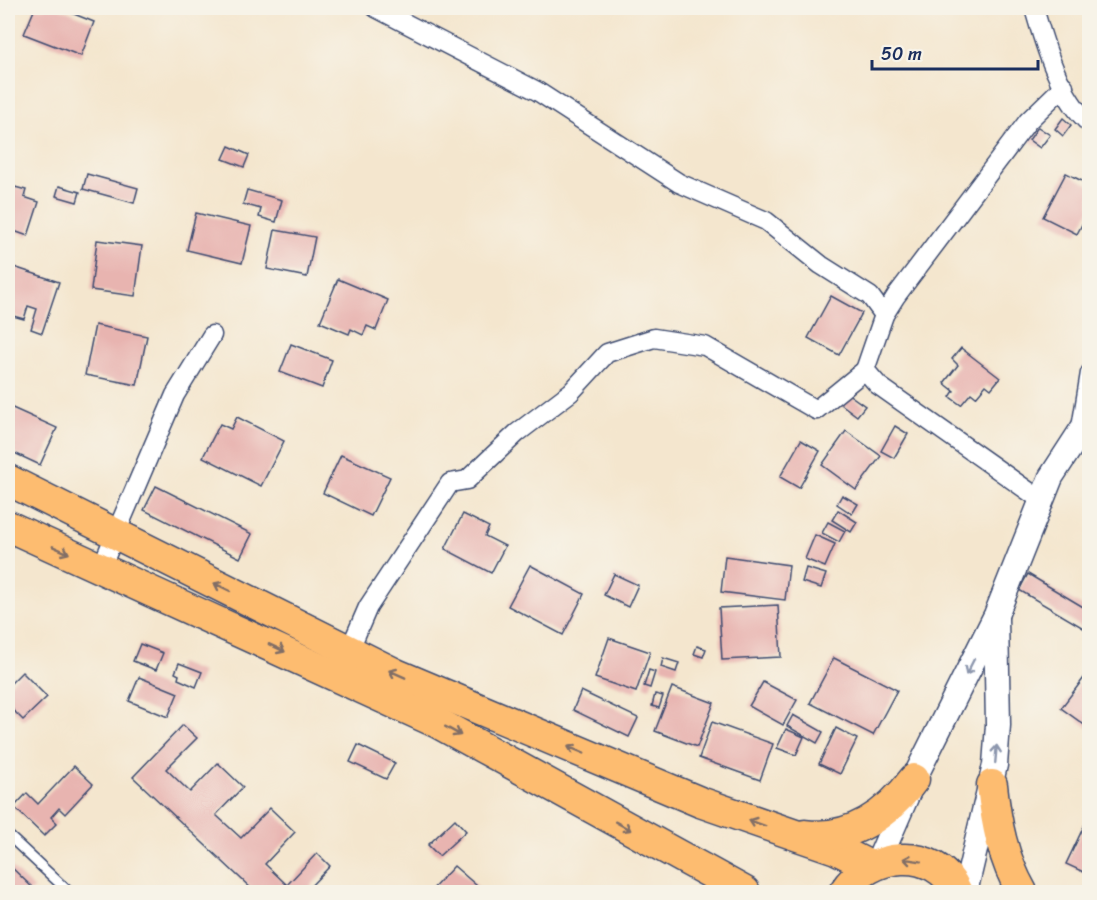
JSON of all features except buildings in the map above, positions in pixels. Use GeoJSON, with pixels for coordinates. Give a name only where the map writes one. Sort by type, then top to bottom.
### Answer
{"type":"FeatureCollection","features":[{"type":"Feature","properties":{"kind":"main road"},"geometry":{"type":"LineString","coordinates":[[8,480],[396,674],[700,802],[874,864]]}},
{"type":"Feature","properties":{"kind":"main road"},"geometry":{"type":"LineString","coordinates":[[8,526],[438,723],[745,892]]}},
{"type":"Feature","properties":{"kind":"main road"},"geometry":{"type":"LineString","coordinates":[[787,833],[812,836],[836,834],[859,827],[881,815],[899,799],[914,779]]}},
{"type":"Feature","properties":{"kind":"main road"},"geometry":{"type":"LineString","coordinates":[[992,785],[995,818],[1003,850],[1022,892]]}},
{"type":"Feature","properties":{"kind":"main road"},"geometry":{"type":"LineString","coordinates":[[681,858],[723,892]]}},
{"type":"Feature","properties":{"kind":"main road"},"geometry":{"type":"LineString","coordinates":[[844,892],[852,881],[874,864],[892,859],[921,861],[946,876],[957,892]]}},
{"type":"Feature","properties":{"kind":"street"},"geometry":{"type":"LineString","coordinates":[[376,8],[537,91],[679,183],[766,221],[821,265],[870,296],[884,315]]}},
{"type":"Feature","properties":{"kind":"street"},"geometry":{"type":"LineString","coordinates":[[1034,8],[1044,46],[1079,115],[1089,124]]}},
{"type":"Feature","properties":{"kind":"street"},"geometry":{"type":"LineString","coordinates":[[349,651],[368,607],[450,483],[467,480],[518,433],[571,392],[607,353],[654,338],[705,346],[816,410],[865,370],[884,315],[896,296],[1028,121],[1064,86]]}},
{"type":"Feature","properties":{"kind":"street"},"geometry":{"type":"LineString","coordinates":[[101,568],[175,395],[212,335]]}},
{"type":"Feature","properties":{"kind":"street"},"geometry":{"type":"LineString","coordinates":[[865,370],[878,385],[1041,500]]}},
{"type":"Feature","properties":{"kind":"street"},"geometry":{"type":"LineString","coordinates":[[874,864],[996,615],[1041,500],[1085,422],[1089,373]]}},
{"type":"Feature","properties":{"kind":"street"},"geometry":{"type":"LineString","coordinates":[[964,892],[992,785],[998,725],[996,615]]}},
{"type":"Feature","properties":{"kind":"lane"},"geometry":{"type":"LineString","coordinates":[[8,835],[69,892]]}}]}
